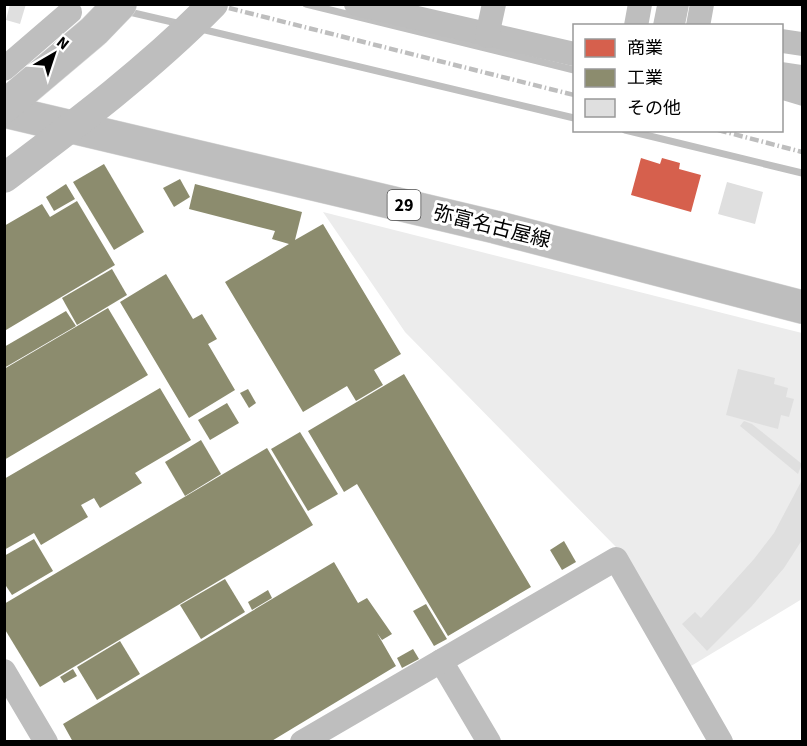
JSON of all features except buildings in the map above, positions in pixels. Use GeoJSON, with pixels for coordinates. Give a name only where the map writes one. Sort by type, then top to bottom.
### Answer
{"type":"FeatureCollection","features":[{"type":"Feature","properties":{"kind":"main road"},"geometry":{"type":"LineString","coordinates":[[4,109],[94,31],[120,4]]}},
{"type":"Feature","properties":{"kind":"main road","name":"弥富名古屋線"},"geometry":{"type":"LineString","coordinates":[[4,109],[517,232],[802,307]]}},
{"type":"Feature","properties":{"kind":"street"},"geometry":{"type":"LineString","coordinates":[[4,177],[111,97],[175,44],[213,4]]}},
{"type":"Feature","properties":{"kind":"street"},"geometry":{"type":"LineString","coordinates":[[356,4],[487,36],[573,54]]}},
{"type":"Feature","properties":{"kind":"street"},"geometry":{"type":"LineString","coordinates":[[487,36],[494,4]]}},
{"type":"Feature","properties":{"kind":"street"},"geometry":{"type":"LineString","coordinates":[[636,24],[640,4]]}},
{"type":"Feature","properties":{"kind":"street"},"geometry":{"type":"LineString","coordinates":[[698,24],[702,4]]}},
{"type":"Feature","properties":{"kind":"street"},"geometry":{"type":"LineString","coordinates":[[4,69],[70,12]]}},
{"type":"Feature","properties":{"kind":"street"},"geometry":{"type":"LineString","coordinates":[[783,41],[802,44]]}},
{"type":"Feature","properties":{"kind":"street"},"geometry":{"type":"LineString","coordinates":[[302,741],[616,559],[721,741]]}},
{"type":"Feature","properties":{"kind":"street"},"geometry":{"type":"LineString","coordinates":[[441,661],[489,741]]}},
{"type":"Feature","properties":{"kind":"street"},"geometry":{"type":"LineString","coordinates":[[4,671],[46,741]]}},
{"type":"Feature","properties":{"kind":"shaded area"},"geometry":{"type":"Polygon","coordinates":[[[657,5],[689,5],[685,24],[653,24],[657,5]]]}},
{"type":"Feature","properties":{"kind":"shaded area"},"geometry":{"type":"Polygon","coordinates":[[[783,62],[802,65],[802,106],[783,100],[783,62]]]}},
{"type":"Feature","properties":{"kind":"shaded area"},"geometry":{"type":"Polygon","coordinates":[[[323,212],[802,333],[802,599],[686,669],[616,547],[405,332],[323,212]]]}},
{"type":"Feature","properties":{"kind":"waterway"},"geometry":{"type":"LineString","coordinates":[[306,4],[573,70]]}},
{"type":"Feature","properties":{"kind":"waterway"},"geometry":{"type":"LineString","coordinates":[[125,11],[181,24]]}},
{"type":"Feature","properties":{"kind":"waterway"},"geometry":{"type":"LineString","coordinates":[[201,29],[573,118]]}},
{"type":"Feature","properties":{"kind":"waterway"},"geometry":{"type":"LineString","coordinates":[[633,132],[802,173]]}},
{"type":"Feature","properties":{"kind":"railway"},"geometry":{"type":"LineString","coordinates":[[213,4],[573,95]]}},
{"type":"Feature","properties":{"kind":"railway"},"geometry":{"type":"LineString","coordinates":[[726,132],[802,152]]}}]}
